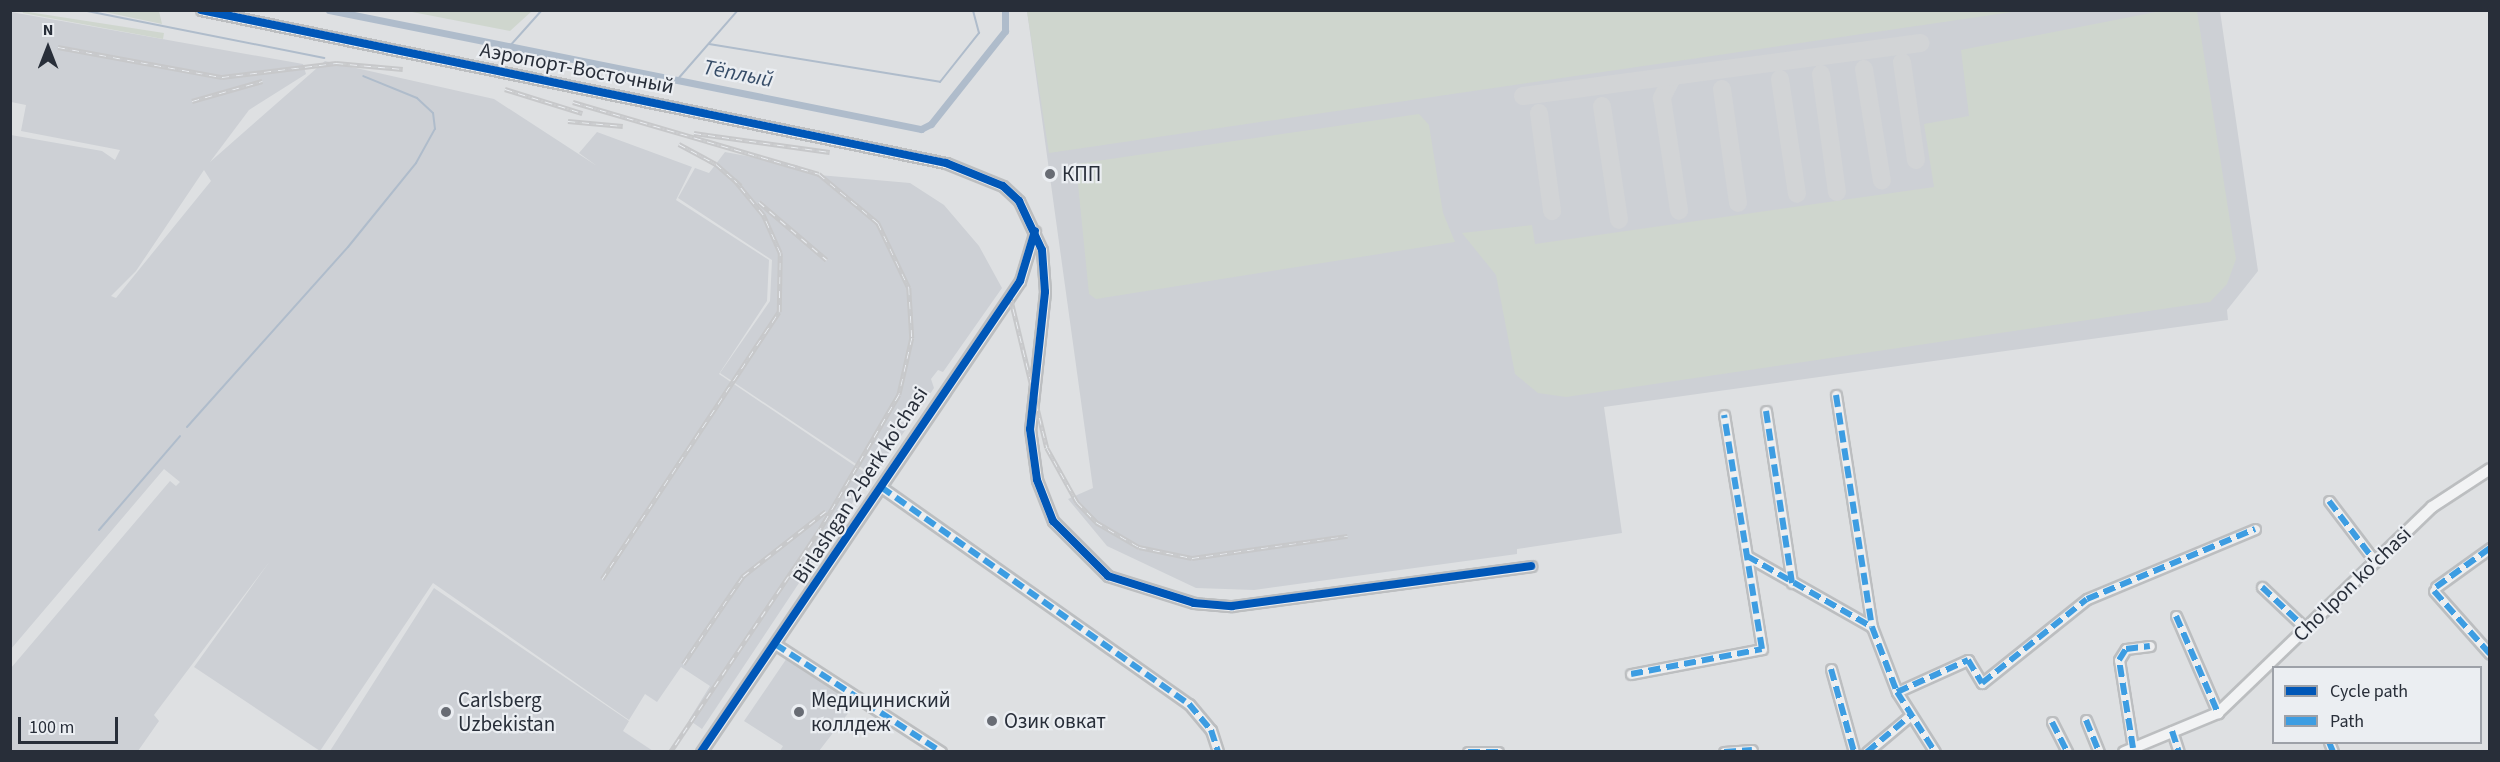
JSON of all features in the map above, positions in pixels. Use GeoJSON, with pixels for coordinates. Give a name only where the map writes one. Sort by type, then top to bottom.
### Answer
{"type":"FeatureCollection","features":[{"type":"Feature","properties":{"kind":"main road","name":"Cho'lpon ko'chasi"},"geometry":{"type":"LineString","coordinates":[[2128,750],[2218,713],[2304,627],[2432,507],[2490,469]]}},
{"type":"Feature","properties":{"kind":"street","name":"Аэропорт-Восточный"},"geometry":{"type":"LineString","coordinates":[[201,10],[946,163],[1003,186],[1020,201],[1042,250],[1045,292],[1031,393],[1037,480],[1053,521],[1108,576],[1194,603],[1232,606],[1531,567]]}},
{"type":"Feature","properties":{"kind":"street","name":"Birlashgan 2-berk ko'chasi"},"geometry":{"type":"LineString","coordinates":[[701,752],[1020,281],[1035,231]]}},
{"type":"Feature","properties":{"kind":"street"},"geometry":{"type":"LineString","coordinates":[[1836,395],[1872,627],[1896,692],[1935,752]]}},
{"type":"Feature","properties":{"kind":"street"},"geometry":{"type":"LineString","coordinates":[[1766,411],[1792,583]]}},
{"type":"Feature","properties":{"kind":"street"},"geometry":{"type":"LineString","coordinates":[[1631,674],[1762,649],[1724,415]]}},
{"type":"Feature","properties":{"kind":"street"},"geometry":{"type":"LineString","coordinates":[[881,487],[1189,704],[1211,730],[1218,752]]}},
{"type":"Feature","properties":{"kind":"street"},"geometry":{"type":"LineString","coordinates":[[2329,501],[2344,528],[2374,560]]}},
{"type":"Feature","properties":{"kind":"street"},"geometry":{"type":"LineString","coordinates":[[1896,692],[1968,660],[1982,683],[2087,599],[2255,529]]}},
{"type":"Feature","properties":{"kind":"street"},"geometry":{"type":"LineString","coordinates":[[2489,550],[2435,589],[2490,654]]}},
{"type":"Feature","properties":{"kind":"street"},"geometry":{"type":"LineString","coordinates":[[1747,556],[1872,627]]}},
{"type":"Feature","properties":{"kind":"street"},"geometry":{"type":"LineString","coordinates":[[2262,587],[2304,627]]}},
{"type":"Feature","properties":{"kind":"street"},"geometry":{"type":"LineString","coordinates":[[2176,616],[2218,713]]}},
{"type":"Feature","properties":{"kind":"street"},"geometry":{"type":"LineString","coordinates":[[775,644],[941,752]]}},
{"type":"Feature","properties":{"kind":"street"},"geometry":{"type":"LineString","coordinates":[[2128,750],[2119,660],[2126,649],[2150,646]]}},
{"type":"Feature","properties":{"kind":"street"},"geometry":{"type":"LineString","coordinates":[[1831,669],[1854,752]]}},
{"type":"Feature","properties":{"kind":"street"},"geometry":{"type":"LineString","coordinates":[[1867,752],[1911,715]]}},
{"type":"Feature","properties":{"kind":"street"},"geometry":{"type":"LineString","coordinates":[[2086,720],[2099,752]]}},
{"type":"Feature","properties":{"kind":"street"},"geometry":{"type":"LineString","coordinates":[[2052,722],[2067,752]]}},
{"type":"Feature","properties":{"kind":"street"},"geometry":{"type":"LineString","coordinates":[[2172,731],[2179,752]]}},
{"type":"Feature","properties":{"kind":"street"},"geometry":{"type":"LineString","coordinates":[[1724,752],[1752,750]]}},
{"type":"Feature","properties":{"kind":"street"},"geometry":{"type":"LineString","coordinates":[[1468,752],[1498,752]]}},
{"type":"Feature","properties":{"kind":"shaded area"},"geometry":{"type":"Polygon","coordinates":[[[1027,10],[2019,11],[1049,153],[1027,10]]]}},
{"type":"Feature","properties":{"kind":"shaded area"},"geometry":{"type":"Polygon","coordinates":[[[22,11],[164,33],[163,39],[23,13],[22,11]]]}},
{"type":"Feature","properties":{"kind":"shaded area"},"geometry":{"type":"Polygon","coordinates":[[[100,11],[159,11],[162,24],[100,11]]]}},
{"type":"Feature","properties":{"kind":"shaded area"},"geometry":{"type":"Polygon","coordinates":[[[407,11],[532,11],[510,31],[407,11]]]}},
{"type":"Feature","properties":{"kind":"shaded area"},"geometry":{"type":"Polygon","coordinates":[[[1027,11],[2220,11],[2258,271],[2227,310],[2228,320],[1604,407],[1622,533],[1517,549],[1517,554],[1254,590],[1196,588],[1107,546],[1068,499],[1093,488],[1027,11]]]}},
{"type":"Feature","properties":{"kind":"shaded area"},"geometry":{"type":"Polygon","coordinates":[[[2161,11],[2197,11],[2236,259],[2227,284],[2210,302],[1566,397],[1538,393],[1515,374],[1496,275],[1462,233],[1532,225],[1535,244],[1934,187],[1924,124],[1969,116],[1961,50],[2161,11]]]}},
{"type":"Feature","properties":{"kind":"shaded area"},"geometry":{"type":"Polygon","coordinates":[[[11,12],[303,64],[306,74],[249,110],[210,162],[325,61],[494,99],[597,166],[579,153],[597,132],[692,167],[676,200],[769,260],[767,301],[719,374],[870,476],[702,729],[689,720],[710,686],[681,667],[657,702],[645,694],[629,720],[433,583],[320,751],[194,667],[270,561],[154,715],[159,721],[138,751],[11,751],[11,668],[170,481],[176,486],[180,482],[164,469],[11,649],[11,135],[102,151],[115,160],[120,150],[21,131],[26,105],[11,102],[11,12]],[[204,170],[136,271],[111,296],[116,298],[211,181],[204,170]]]}},
{"type":"Feature","properties":{"kind":"shaded area"},"geometry":{"type":"Polygon","coordinates":[[[1419,114],[1429,125],[1443,213],[1455,242],[1096,299],[1089,294],[1076,164],[1419,114]]]}},
{"type":"Feature","properties":{"kind":"shaded area"},"geometry":{"type":"Polygon","coordinates":[[[725,152],[796,165],[819,175],[910,183],[944,205],[979,246],[1002,288],[943,372],[938,370],[931,379],[934,388],[874,476],[720,373],[770,301],[772,260],[678,198],[695,168],[709,173],[725,152]]]}},
{"type":"Feature","properties":{"kind":"shaded area","name":"Carlsberg Uzbekistan"},"geometry":{"type":"Polygon","coordinates":[[[434,588],[629,721],[623,731],[653,751],[330,751],[434,588]]]}},
{"type":"Feature","properties":{"kind":"shaded area","name":"Медициниский коллдеж"},"geometry":{"type":"Polygon","coordinates":[[[787,658],[856,703],[819,751],[780,751],[783,746],[744,721],[787,658]]]}},
{"type":"Feature","properties":{"kind":"waterway"},"geometry":{"type":"LineString","coordinates":[[82,10],[324,58]]}},
{"type":"Feature","properties":{"kind":"waterway","name":"Тёплый"},"geometry":{"type":"LineString","coordinates":[[329,10],[921,129],[931,124],[1005,31],[1005,10]]}},
{"type":"Feature","properties":{"kind":"waterway"},"geometry":{"type":"LineString","coordinates":[[508,48],[542,10]]}},
{"type":"Feature","properties":{"kind":"waterway"},"geometry":{"type":"LineString","coordinates":[[677,80],[738,10]]}},
{"type":"Feature","properties":{"kind":"waterway"},"geometry":{"type":"LineString","coordinates":[[709,44],[940,82],[979,33],[973,10]]}},
{"type":"Feature","properties":{"kind":"waterway"},"geometry":{"type":"LineString","coordinates":[[187,427],[348,247],[416,163],[435,129],[433,113],[417,98],[363,76]]}},
{"type":"Feature","properties":{"kind":"waterway"},"geometry":{"type":"LineString","coordinates":[[99,530],[180,436]]}},
{"type":"Feature","properties":{"kind":"taxiway"},"geometry":{"type":"LineString","coordinates":[[1523,96],[1920,43]]}},
{"type":"Feature","properties":{"kind":"taxiway"},"geometry":{"type":"LineString","coordinates":[[1902,62],[1916,160]]}},
{"type":"Feature","properties":{"kind":"taxiway"},"geometry":{"type":"LineString","coordinates":[[1864,69],[1882,181]]}},
{"type":"Feature","properties":{"kind":"taxiway"},"geometry":{"type":"LineString","coordinates":[[1821,74],[1837,192]]}},
{"type":"Feature","properties":{"kind":"taxiway"},"geometry":{"type":"LineString","coordinates":[[1673,76],[1662,98],[1679,211]]}},
{"type":"Feature","properties":{"kind":"taxiway"},"geometry":{"type":"LineString","coordinates":[[1780,79],[1797,194]]}},
{"type":"Feature","properties":{"kind":"taxiway"},"geometry":{"type":"LineString","coordinates":[[1722,89],[1738,203]]}},
{"type":"Feature","properties":{"kind":"taxiway"},"geometry":{"type":"LineString","coordinates":[[1602,106],[1619,220]]}},
{"type":"Feature","properties":{"kind":"taxiway"},"geometry":{"type":"LineString","coordinates":[[1539,113],[1552,211]]}},
{"type":"Feature","properties":{"kind":"railway"},"geometry":{"type":"LineString","coordinates":[[58,47],[222,77],[336,63],[403,69]]}},
{"type":"Feature","properties":{"kind":"railway"},"geometry":{"type":"LineString","coordinates":[[192,101],[262,81]]}},
{"type":"Feature","properties":{"kind":"railway"},"geometry":{"type":"LineString","coordinates":[[505,89],[582,113]]}},
{"type":"Feature","properties":{"kind":"railway"},"geometry":{"type":"LineString","coordinates":[[573,102],[819,174],[878,223],[909,288],[912,338],[899,395],[820,530],[671,752]]}},
{"type":"Feature","properties":{"kind":"railway"},"geometry":{"type":"LineString","coordinates":[[568,121],[623,126]]}},
{"type":"Feature","properties":{"kind":"railway"},"geometry":{"type":"LineString","coordinates":[[694,133],[830,152]]}},
{"type":"Feature","properties":{"kind":"railway"},"geometry":{"type":"LineString","coordinates":[[679,144],[716,164],[741,186]]}},
{"type":"Feature","properties":{"kind":"railway"},"geometry":{"type":"LineString","coordinates":[[602,579],[779,312],[780,253],[763,215],[734,180]]}},
{"type":"Feature","properties":{"kind":"railway"},"geometry":{"type":"LineString","coordinates":[[759,202],[827,260]]}},
{"type":"Feature","properties":{"kind":"railway"},"geometry":{"type":"LineString","coordinates":[[1010,295],[1047,448],[1077,502],[1096,522],[1139,547],[1192,558],[1347,536]]}},
{"type":"Feature","properties":{"kind":"railway"},"geometry":{"type":"LineString","coordinates":[[683,664],[743,576],[826,511]]}},
{"type":"Feature","properties":{"kind":"marked path"},"geometry":{"type":"LineString","coordinates":[[1836,395],[1872,627]]}},
{"type":"Feature","properties":{"kind":"marked path"},"geometry":{"type":"LineString","coordinates":[[1766,411],[1792,583]]}},
{"type":"Feature","properties":{"kind":"marked path"},"geometry":{"type":"LineString","coordinates":[[1631,674],[1762,649],[1724,415]]}},
{"type":"Feature","properties":{"kind":"marked path"},"geometry":{"type":"LineString","coordinates":[[881,487],[1189,704],[1211,730],[1218,752]]}},
{"type":"Feature","properties":{"kind":"marked path"},"geometry":{"type":"LineString","coordinates":[[2329,501],[2374,560]]}},
{"type":"Feature","properties":{"kind":"marked path"},"geometry":{"type":"LineString","coordinates":[[1897,692],[1968,660],[1982,683],[2087,599],[2255,529]]}},
{"type":"Feature","properties":{"kind":"marked path"},"geometry":{"type":"LineString","coordinates":[[2436,587],[2490,548]]}},
{"type":"Feature","properties":{"kind":"marked path"},"geometry":{"type":"LineString","coordinates":[[1747,556],[1872,627],[1897,692],[1935,752]]}},
{"type":"Feature","properties":{"kind":"marked path"},"geometry":{"type":"LineString","coordinates":[[2262,587],[2304,627]]}},
{"type":"Feature","properties":{"kind":"marked path"},"geometry":{"type":"LineString","coordinates":[[2434,591],[2490,654]]}},
{"type":"Feature","properties":{"kind":"marked path"},"geometry":{"type":"LineString","coordinates":[[2176,616],[2218,713]]}},
{"type":"Feature","properties":{"kind":"marked path"},"geometry":{"type":"LineString","coordinates":[[775,644],[941,752]]}},
{"type":"Feature","properties":{"kind":"marked path"},"geometry":{"type":"LineString","coordinates":[[2133,748],[2119,660],[2126,649],[2150,646]]}},
{"type":"Feature","properties":{"kind":"marked path"},"geometry":{"type":"LineString","coordinates":[[1831,669],[1854,752]]}},
{"type":"Feature","properties":{"kind":"marked path"},"geometry":{"type":"LineString","coordinates":[[1867,752],[1911,715]]}},
{"type":"Feature","properties":{"kind":"marked path"},"geometry":{"type":"LineString","coordinates":[[2086,720],[2099,752]]}},
{"type":"Feature","properties":{"kind":"marked path"},"geometry":{"type":"LineString","coordinates":[[2052,722],[2067,752]]}},
{"type":"Feature","properties":{"kind":"marked path"},"geometry":{"type":"LineString","coordinates":[[2172,731],[2179,752]]}},
{"type":"Feature","properties":{"kind":"marked path"},"geometry":{"type":"LineString","coordinates":[[2330,744],[2333,752]]}},
{"type":"Feature","properties":{"kind":"marked path"},"geometry":{"type":"LineString","coordinates":[[1724,752],[1752,750]]}},
{"type":"Feature","properties":{"kind":"marked path"},"geometry":{"type":"LineString","coordinates":[[1468,752],[1498,752]]}},
{"type":"Feature","properties":{"kind":"cycle path"},"geometry":{"type":"LineString","coordinates":[[201,10],[946,163],[1003,186],[1019,201],[1042,250],[1045,292],[1030,429],[1037,480],[1053,521],[1108,576],[1194,603],[1232,606],[1531,566]]}},
{"type":"Feature","properties":{"kind":"cycle path"},"geometry":{"type":"LineString","coordinates":[[701,752],[1020,281],[1035,231]]}},
{"type":"Feature","properties":{"kind":"place","name":"КПП"},"geometry":{"type":"Point","coordinates":[1050,174]}},
{"type":"Feature","properties":{"kind":"place","name":"Carlsberg Uzbekistan"},"geometry":{"type":"Point","coordinates":[446,712]}},
{"type":"Feature","properties":{"kind":"place","name":"Медициниский коллдеж"},"geometry":{"type":"Point","coordinates":[799,712]}},
{"type":"Feature","properties":{"kind":"place","name":"Озик овкат"},"geometry":{"type":"Point","coordinates":[992,721]}}]}
